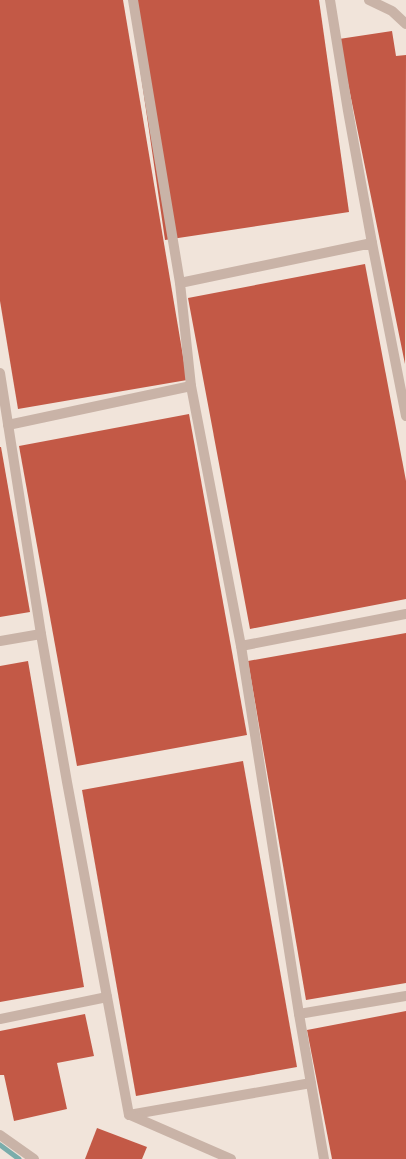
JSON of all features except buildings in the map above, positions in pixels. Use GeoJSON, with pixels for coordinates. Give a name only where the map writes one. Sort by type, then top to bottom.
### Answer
{"type":"FeatureCollection","features":[{"type":"Feature","properties":{"kind":"lane"},"geometry":{"type":"LineString","coordinates":[[133,0],[180,282],[191,386],[241,646],[299,1014],[324,1159]]}},
{"type":"Feature","properties":{"kind":"lane"},"geometry":{"type":"LineString","coordinates":[[330,0],[372,243],[406,416]]}},
{"type":"Feature","properties":{"kind":"lane"},"geometry":{"type":"LineString","coordinates":[[369,0],[392,11],[406,24]]}},
{"type":"Feature","properties":{"kind":"lane"},"geometry":{"type":"LineString","coordinates":[[180,282],[372,243]]}},
{"type":"Feature","properties":{"kind":"lane"},"geometry":{"type":"LineString","coordinates":[[0,373],[68,792],[129,1115]]}},
{"type":"Feature","properties":{"kind":"lane"},"geometry":{"type":"LineString","coordinates":[[8,425],[191,386]]}},
{"type":"Feature","properties":{"kind":"lane"},"geometry":{"type":"LineString","coordinates":[[241,646],[406,614]]}},
{"type":"Feature","properties":{"kind":"lane"},"geometry":{"type":"LineString","coordinates":[[0,641],[41,634]]}},
{"type":"Feature","properties":{"kind":"lane"},"geometry":{"type":"LineString","coordinates":[[299,1014],[406,996]]}},
{"type":"Feature","properties":{"kind":"lane"},"geometry":{"type":"LineString","coordinates":[[0,1019],[107,998]]}},
{"type":"Feature","properties":{"kind":"lane"},"geometry":{"type":"LineString","coordinates":[[129,1115],[311,1084]]}},
{"type":"Feature","properties":{"kind":"lane"},"geometry":{"type":"LineString","coordinates":[[129,1115],[231,1159]]}},
{"type":"Feature","properties":{"kind":"lane"},"geometry":{"type":"LineString","coordinates":[[0,1135],[34,1159]]}},
{"type":"Feature","properties":{"kind":"waterway"},"geometry":{"type":"LineString","coordinates":[[0,1145],[19,1159]]}}]}
